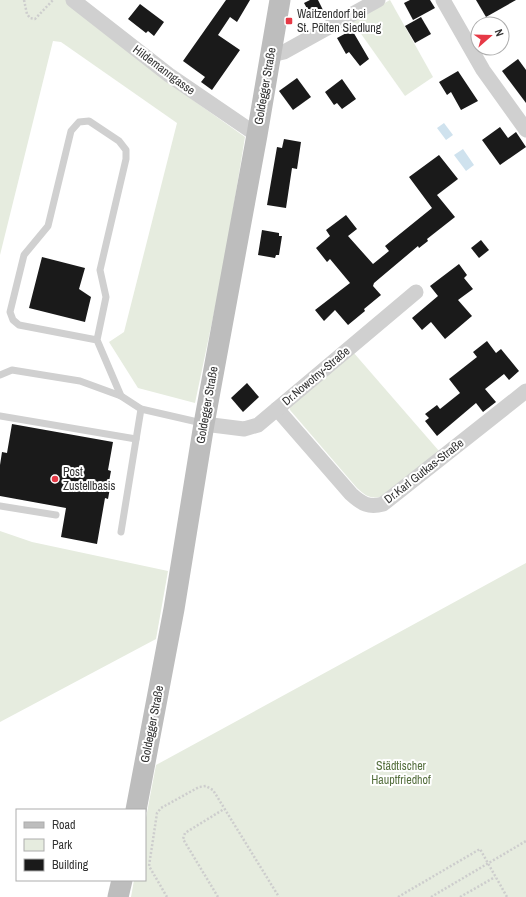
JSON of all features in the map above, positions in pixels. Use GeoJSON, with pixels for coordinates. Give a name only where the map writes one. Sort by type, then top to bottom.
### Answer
{"type":"FeatureCollection","features":[{"type":"Feature","properties":{"kind":"street","name":"Hildemanngasse"},"geometry":{"type":"LineString","coordinates":[[73,0],[169,75],[257,135]]}},
{"type":"Feature","properties":{"kind":"street","name":"Goldegger Straße"},"geometry":{"type":"LineString","coordinates":[[136,809],[174,609],[204,424],[280,0]]}},
{"type":"Feature","properties":{"kind":"street"},"geometry":{"type":"LineString","coordinates":[[271,55],[284,52],[378,0]]}},
{"type":"Feature","properties":{"kind":"street"},"geometry":{"type":"LineString","coordinates":[[443,0],[483,70],[526,130]]}},
{"type":"Feature","properties":{"kind":"street","name":"Dr.Nowotny-Straße"},"geometry":{"type":"LineString","coordinates":[[204,424],[244,429],[252,428],[277,409],[416,292]]}},
{"type":"Feature","properties":{"kind":"street","name":"Dr.Karl Gutkas-Straße"},"geometry":{"type":"LineString","coordinates":[[277,409],[351,494],[361,503],[374,506],[384,504],[526,391]]}},
{"type":"Feature","properties":{"kind":"street"},"geometry":{"type":"LineString","coordinates":[[118,897],[122,881]]}},
{"type":"Feature","properties":{"kind":"lane"},"geometry":{"type":"LineString","coordinates":[[97,340],[18,325],[12,320],[10,312],[24,255],[48,226],[71,131],[79,122],[89,121],[119,141],[126,150],[126,159],[100,270],[106,297],[97,340],[121,396]]}},
{"type":"Feature","properties":{"kind":"lane"},"geometry":{"type":"LineString","coordinates":[[0,375],[12,370],[80,380],[121,396],[141,409],[204,424]]}},
{"type":"Feature","properties":{"kind":"lane"},"geometry":{"type":"LineString","coordinates":[[121,532],[141,409]]}},
{"type":"Feature","properties":{"kind":"lane"},"geometry":{"type":"LineString","coordinates":[[0,416],[136,439]]}},
{"type":"Feature","properties":{"kind":"lane"},"geometry":{"type":"LineString","coordinates":[[0,506],[56,515]]}},
{"type":"Feature","properties":{"kind":"path"},"geometry":{"type":"LineString","coordinates":[[24,0],[27,14],[30,18],[35,19],[53,0]]}},
{"type":"Feature","properties":{"kind":"path"},"geometry":{"type":"LineString","coordinates":[[167,897],[149,866],[157,813],[160,808],[199,786],[206,786],[213,790],[279,897]]}},
{"type":"Feature","properties":{"kind":"path"},"geometry":{"type":"LineString","coordinates":[[218,897],[183,839],[185,833],[224,809]]}},
{"type":"Feature","properties":{"kind":"path"},"geometry":{"type":"LineString","coordinates":[[431,897],[526,841]]}},
{"type":"Feature","properties":{"kind":"path"},"geometry":{"type":"LineString","coordinates":[[398,897],[480,849],[507,897]]}},
{"type":"Feature","properties":{"kind":"path"},"geometry":{"type":"LineString","coordinates":[[460,897],[495,876]]}},
{"type":"Feature","properties":{"kind":"green space"},"geometry":{"type":"Polygon","coordinates":[[[0,0],[66,0],[190,98],[245,137],[224,265],[195,403],[138,388],[109,342],[124,332],[177,123],[61,42],[53,41],[0,255],[0,0]]]}},
{"type":"Feature","properties":{"kind":"green space"},"geometry":{"type":"Polygon","coordinates":[[[390,0],[433,77],[405,96],[352,21],[390,0]]]}},
{"type":"Feature","properties":{"kind":"green space"},"geometry":{"type":"Polygon","coordinates":[[[353,352],[439,451],[380,497],[367,496],[362,493],[290,410],[290,405],[353,352]]]}},
{"type":"Feature","properties":{"kind":"green space"},"geometry":{"type":"Polygon","coordinates":[[[0,531],[32,542],[168,571],[156,639],[0,722],[0,531]]]}},
{"type":"Feature","properties":{"kind":"green space","name":"Städtischer Hauptfriedhof"},"geometry":{"type":"Polygon","coordinates":[[[526,563],[526,897],[131,897],[134,881],[146,881],[146,818],[156,765],[526,563]]]}},
{"type":"Feature","properties":{"kind":"water"},"geometry":{"type":"Polygon","coordinates":[[[444,123],[453,135],[446,140],[437,128],[444,123]]]}},
{"type":"Feature","properties":{"kind":"water"},"geometry":{"type":"Polygon","coordinates":[[[463,149],[474,165],[466,171],[454,155],[463,149]]]}},
{"type":"Feature","properties":{"kind":"building"},"geometry":{"type":"Polygon","coordinates":[[[226,0],[250,0],[237,22],[230,17],[218,35],[240,50],[212,90],[201,82],[205,77],[183,61],[226,0]]]}},
{"type":"Feature","properties":{"kind":"building"},"geometry":{"type":"Polygon","coordinates":[[[310,0],[318,0],[323,10],[311,16],[304,3],[310,0]]]}},
{"type":"Feature","properties":{"kind":"building"},"geometry":{"type":"Polygon","coordinates":[[[410,0],[430,0],[435,8],[413,20],[404,3],[410,0]]]}},
{"type":"Feature","properties":{"kind":"building"},"geometry":{"type":"Polygon","coordinates":[[[476,0],[516,0],[488,16],[485,16],[476,0]]]}},
{"type":"Feature","properties":{"kind":"building"},"geometry":{"type":"Polygon","coordinates":[[[140,4],[164,22],[154,36],[148,31],[146,33],[128,19],[140,4]]]}},
{"type":"Feature","properties":{"kind":"building"},"geometry":{"type":"Polygon","coordinates":[[[421,17],[431,34],[415,43],[405,26],[421,17]]]}},
{"type":"Feature","properties":{"kind":"building"},"geometry":{"type":"Polygon","coordinates":[[[352,30],[369,59],[360,66],[349,52],[346,54],[337,38],[352,30]]]}},
{"type":"Feature","properties":{"kind":"building"},"geometry":{"type":"Polygon","coordinates":[[[518,59],[526,70],[526,103],[502,71],[518,59]]]}},
{"type":"Feature","properties":{"kind":"building"},"geometry":{"type":"Polygon","coordinates":[[[458,71],[478,101],[461,110],[451,92],[447,95],[439,82],[458,71]]]}},
{"type":"Feature","properties":{"kind":"building"},"geometry":{"type":"Polygon","coordinates":[[[297,78],[311,97],[293,110],[279,91],[297,78]]]}},
{"type":"Feature","properties":{"kind":"building"},"geometry":{"type":"Polygon","coordinates":[[[342,79],[356,99],[342,109],[337,103],[334,105],[325,92],[342,79]]]}},
{"type":"Feature","properties":{"kind":"building"},"geometry":{"type":"Polygon","coordinates":[[[500,127],[508,138],[516,132],[526,147],[500,165],[482,140],[500,127]]]}},
{"type":"Feature","properties":{"kind":"building"},"geometry":{"type":"Polygon","coordinates":[[[284,139],[301,142],[297,169],[292,168],[286,208],[267,205],[277,147],[282,148],[284,139]]]}},
{"type":"Feature","properties":{"kind":"building"},"geometry":{"type":"Polygon","coordinates":[[[439,155],[458,179],[437,195],[455,217],[427,239],[428,241],[419,248],[418,246],[374,283],[373,286],[381,295],[348,325],[335,310],[324,321],[315,310],[350,283],[330,259],[327,262],[316,248],[330,236],[326,230],[346,215],[357,229],[348,236],[373,264],[389,251],[385,246],[432,208],[409,177],[439,155]]]}},
{"type":"Feature","properties":{"kind":"building"},"geometry":{"type":"Polygon","coordinates":[[[262,230],[279,233],[279,236],[282,236],[279,255],[276,255],[275,258],[258,255],[262,230]]]}},
{"type":"Feature","properties":{"kind":"building"},"geometry":{"type":"Polygon","coordinates":[[[481,240],[489,250],[479,258],[471,248],[481,240]]]}},
{"type":"Feature","properties":{"kind":"building"},"geometry":{"type":"Polygon","coordinates":[[[42,257],[85,268],[79,289],[91,297],[85,322],[29,308],[42,257]]]}},
{"type":"Feature","properties":{"kind":"building"},"geometry":{"type":"Polygon","coordinates":[[[459,264],[467,275],[464,278],[473,289],[458,300],[472,316],[445,339],[431,322],[422,330],[412,318],[438,296],[430,286],[459,264]]]}},
{"type":"Feature","properties":{"kind":"building"},"geometry":{"type":"Polygon","coordinates":[[[487,341],[496,353],[501,349],[519,371],[509,380],[504,374],[485,389],[496,402],[483,412],[476,403],[437,436],[425,421],[429,418],[425,414],[437,405],[440,409],[460,393],[449,379],[477,357],[473,352],[487,341]]]}},
{"type":"Feature","properties":{"kind":"building"},"geometry":{"type":"Polygon","coordinates":[[[247,383],[259,397],[243,412],[231,398],[247,383]]]}},
{"type":"Feature","properties":{"kind":"building","name":"Post Zustellbasis"},"geometry":{"type":"Polygon","coordinates":[[[12,424],[113,442],[108,470],[111,471],[108,487],[110,488],[108,499],[105,498],[97,544],[61,537],[66,508],[0,496],[0,465],[2,452],[7,453],[12,424]]]}},
{"type":"Feature","properties":{"kind":"place","name":"Waitzendorf bei St. Pölten Siedlung"},"geometry":{"type":"Point","coordinates":[289,21]}},
{"type":"Feature","properties":{"kind":"place","name":"Post Zustellbasis"},"geometry":{"type":"Point","coordinates":[55,479]}}]}
